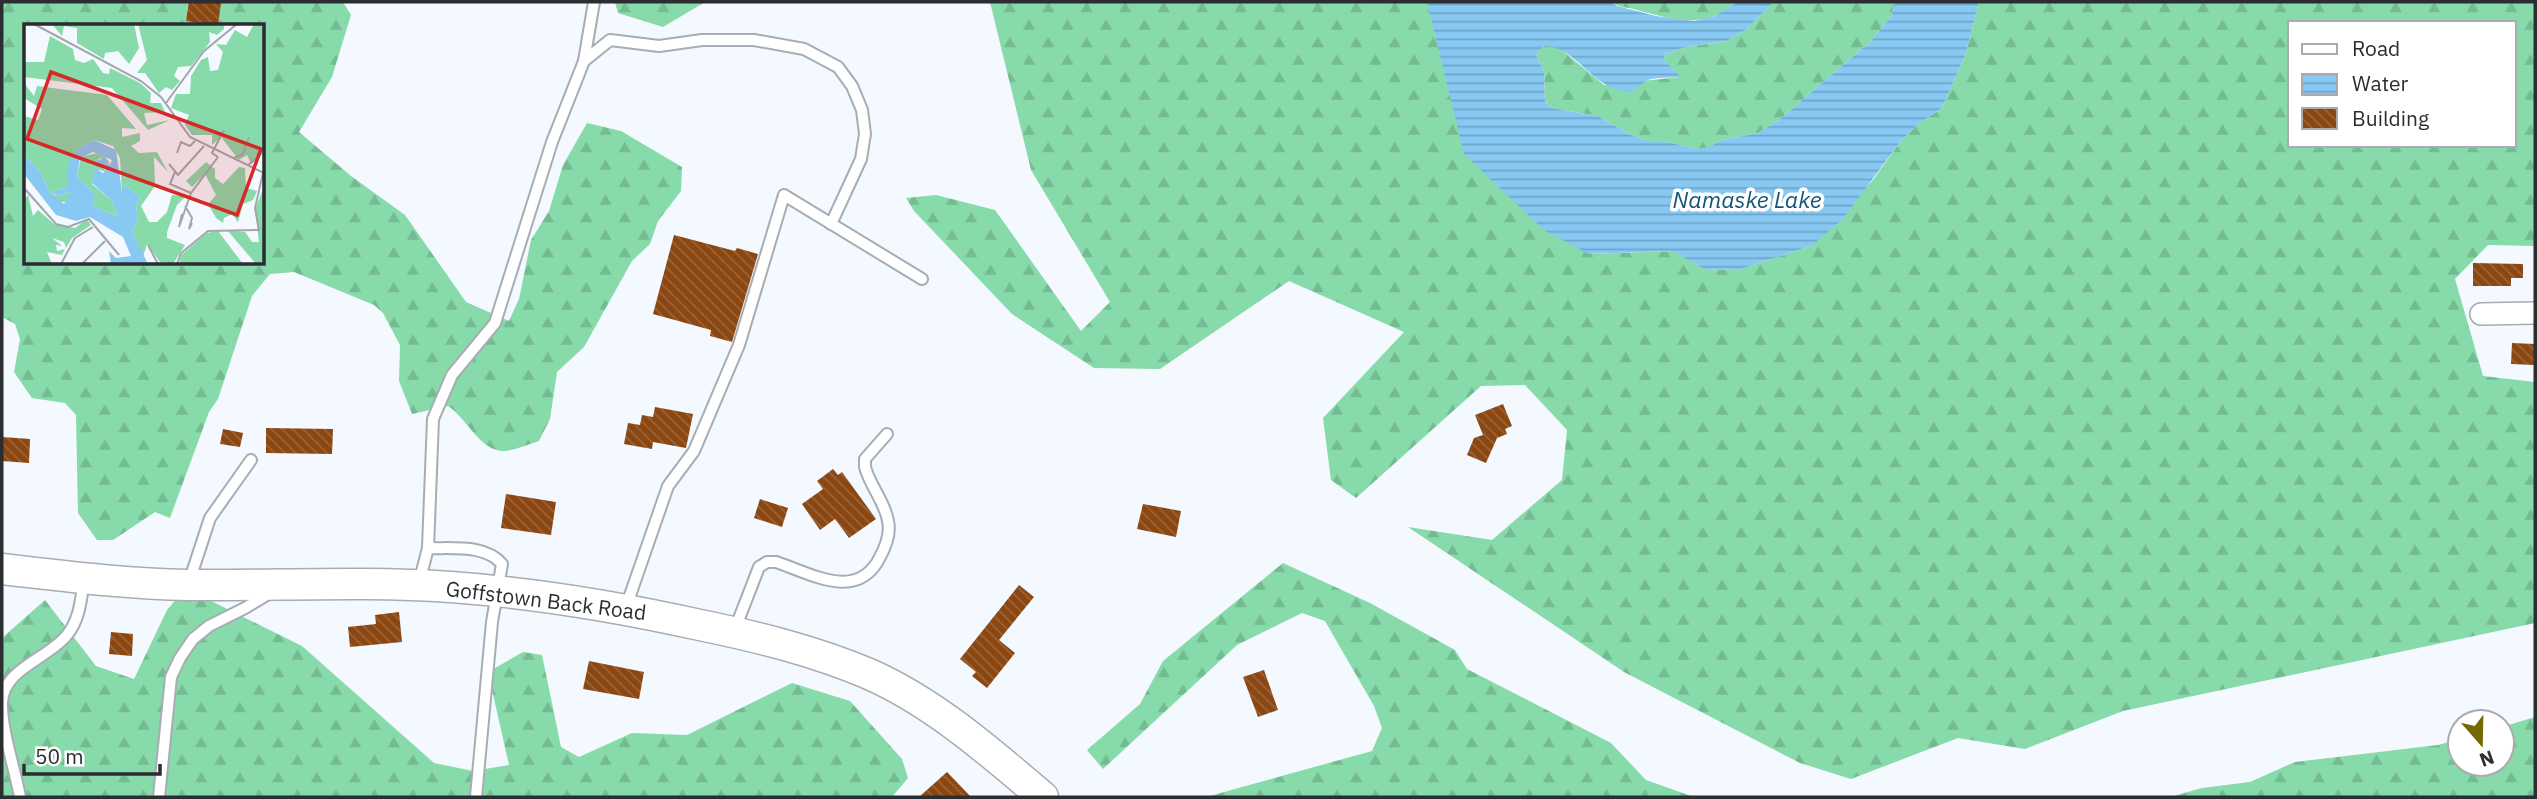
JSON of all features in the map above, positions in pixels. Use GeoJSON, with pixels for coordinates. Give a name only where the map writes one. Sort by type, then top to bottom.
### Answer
{"type":"FeatureCollection","features":[{"type":"Feature","properties":{"kind":"main road","name":"Goffstown Back Road"},"geometry":{"type":"LineString","coordinates":[[2,569],[84,579],[188,584],[418,586],[497,592],[625,610],[734,632],[806,650],[870,675],[911,697],[964,733],[1031,791]]}},
{"type":"Feature","properties":{"kind":"street"},"geometry":{"type":"LineString","coordinates":[[2481,314],[2535,313]]}},
{"type":"Feature","properties":{"kind":"lane"},"geometry":{"type":"LineString","coordinates":[[418,586],[428,548],[433,419],[452,375],[495,323],[552,142],[584,61],[594,2]]}},
{"type":"Feature","properties":{"kind":"lane"},"geometry":{"type":"LineString","coordinates":[[584,61],[610,40],[659,46],[702,40],[754,40],[804,49],[838,67],[852,86],[862,110],[865,134],[861,159],[831,224]]}},
{"type":"Feature","properties":{"kind":"lane"},"geometry":{"type":"LineString","coordinates":[[625,610],[668,486],[694,450],[739,345],[784,195],[922,279]]}},
{"type":"Feature","properties":{"kind":"lane"},"geometry":{"type":"LineString","coordinates":[[734,632],[759,567],[767,562],[776,562],[845,584],[864,578],[876,566],[889,534],[888,522],[867,475],[865,459],[887,434]]}},
{"type":"Feature","properties":{"kind":"lane"},"geometry":{"type":"LineString","coordinates":[[188,584],[210,518],[220,500],[251,460]]}},
{"type":"Feature","properties":{"kind":"lane"},"geometry":{"type":"LineString","coordinates":[[428,548],[484,551],[495,555],[502,564],[492,622],[476,797]]}},
{"type":"Feature","properties":{"kind":"lane"},"geometry":{"type":"LineString","coordinates":[[20,797],[4,730],[2,702],[5,689],[12,677],[66,637],[75,622],[84,579]]}},
{"type":"Feature","properties":{"kind":"lane"},"geometry":{"type":"LineString","coordinates":[[159,797],[171,677],[180,658],[193,639],[209,626],[245,608],[284,583]]}},
{"type":"Feature","properties":{"kind":"green space"},"geometry":{"type":"Polygon","coordinates":[[[2,2],[343,2],[351,15],[332,77],[299,132],[351,176],[405,215],[466,302],[509,321],[519,299],[531,240],[549,211],[563,165],[587,123],[621,131],[682,167],[681,191],[658,221],[650,244],[632,261],[584,347],[557,372],[550,419],[539,441],[505,451],[488,446],[448,406],[412,414],[399,381],[400,345],[383,313],[374,305],[294,272],[270,274],[252,296],[218,399],[209,412],[170,518],[155,512],[113,540],[97,540],[78,513],[76,415],[65,403],[32,398],[14,372],[20,339],[15,324],[2,317],[2,2]]]}},
{"type":"Feature","properties":{"kind":"green space"},"geometry":{"type":"Polygon","coordinates":[[[615,2],[705,2],[663,27],[618,13],[615,2]]]}},
{"type":"Feature","properties":{"kind":"green space"},"geometry":{"type":"Polygon","coordinates":[[[990,2],[1427,2],[1435,28],[1589,254],[1674,251],[1704,269],[1738,270],[1811,246],[1873,180],[1900,142],[1918,124],[1942,108],[1965,56],[1979,2],[2535,2],[2535,246],[2488,245],[2455,279],[2483,376],[2535,382],[2535,623],[2123,711],[2025,749],[1958,738],[1851,779],[1800,763],[1624,672],[1408,527],[1492,540],[1562,480],[1567,430],[1525,385],[1481,386],[1356,498],[1331,480],[1323,418],[1404,332],[1289,281],[1160,369],[1094,368],[1012,314],[914,211],[906,198],[936,195],[995,210],[1081,331],[1110,302],[1031,170],[990,2]]]}},
{"type":"Feature","properties":{"kind":"green space"},"geometry":{"type":"Polygon","coordinates":[[[1611,2],[1738,2],[1713,16],[1689,20],[1664,17],[1611,2]]]}},
{"type":"Feature","properties":{"kind":"green space"},"geometry":{"type":"Polygon","coordinates":[[[1774,2],[1895,2],[1891,16],[1871,41],[1779,120],[1758,133],[1722,140],[1710,148],[1696,149],[1664,141],[1649,141],[1631,135],[1598,116],[1552,108],[1545,102],[1544,71],[1536,55],[1544,46],[1557,46],[1604,85],[1680,77],[1664,60],[1665,54],[1686,47],[1726,41],[1744,31],[1774,2]]]}},
{"type":"Feature","properties":{"kind":"green space"},"geometry":{"type":"Polygon","coordinates":[[[1283,563],[1370,603],[1455,650],[1467,669],[1611,743],[1646,780],[1694,797],[1206,797],[1372,751],[1382,728],[1374,706],[1325,621],[1302,613],[1237,645],[1103,769],[1087,750],[1140,704],[1163,661],[1283,563]]]}},
{"type":"Feature","properties":{"kind":"green space"},"geometry":{"type":"Polygon","coordinates":[[[199,595],[302,646],[434,763],[473,771],[509,765],[488,672],[523,652],[542,655],[561,747],[579,757],[632,733],[687,735],[792,683],[850,701],[902,759],[908,778],[892,797],[2,797],[2,638],[45,600],[96,666],[134,679],[167,610],[179,596],[199,595]]]}},
{"type":"Feature","properties":{"kind":"green space"},"geometry":{"type":"Polygon","coordinates":[[[2535,717],[2535,797],[2170,797],[2202,788],[2250,782],[2295,762],[2446,743],[2446,778],[2516,778],[2516,723],[2535,717]]]}},
{"type":"Feature","properties":{"kind":"water","name":"Namaske Lake"},"geometry":{"type":"Polygon","coordinates":[[[1427,2],[1611,2],[1656,16],[1694,21],[1715,16],[1738,2],[1774,2],[1744,31],[1726,41],[1686,47],[1665,54],[1664,60],[1681,77],[1651,79],[1631,91],[1612,88],[1575,59],[1555,48],[1544,46],[1536,55],[1544,71],[1545,102],[1552,108],[1598,116],[1631,135],[1649,141],[1664,141],[1696,149],[1710,147],[1722,140],[1758,133],[1779,120],[1871,41],[1891,16],[1895,2],[1979,2],[1965,56],[1942,108],[1918,124],[1900,142],[1843,219],[1811,246],[1738,270],[1704,269],[1673,251],[1589,254],[1544,230],[1464,154],[1427,2]]]}},
{"type":"Feature","properties":{"kind":"building"},"geometry":{"type":"Polygon","coordinates":[[[189,2],[221,2],[218,24],[186,21],[189,2]]]}},
{"type":"Feature","properties":{"kind":"building"},"geometry":{"type":"Polygon","coordinates":[[[674,235],[735,251],[737,248],[758,254],[732,342],[710,336],[711,330],[653,314],[674,235]]]}},
{"type":"Feature","properties":{"kind":"building"},"geometry":{"type":"Polygon","coordinates":[[[2473,263],[2523,264],[2523,278],[2511,278],[2511,286],[2473,286],[2473,263]]]}},
{"type":"Feature","properties":{"kind":"building"},"geometry":{"type":"Polygon","coordinates":[[[2512,343],[2535,344],[2535,365],[2511,364],[2512,343]]]}},
{"type":"Feature","properties":{"kind":"building"},"geometry":{"type":"Polygon","coordinates":[[[1503,404],[1512,426],[1505,429],[1507,434],[1497,438],[1486,463],[1467,455],[1474,438],[1483,435],[1475,415],[1503,404]]]}},
{"type":"Feature","properties":{"kind":"building"},"geometry":{"type":"Polygon","coordinates":[[[655,407],[693,414],[686,448],[653,442],[652,449],[624,444],[628,423],[640,425],[642,415],[653,417],[655,407]]]}},
{"type":"Feature","properties":{"kind":"building"},"geometry":{"type":"Polygon","coordinates":[[[266,428],[333,429],[332,454],[266,453],[266,428]]]}},
{"type":"Feature","properties":{"kind":"building"},"geometry":{"type":"Polygon","coordinates":[[[223,429],[243,433],[240,447],[220,444],[223,429]]]}},
{"type":"Feature","properties":{"kind":"building"},"geometry":{"type":"Polygon","coordinates":[[[2,437],[30,439],[29,463],[2,461],[2,437]]]}},
{"type":"Feature","properties":{"kind":"building"},"geometry":{"type":"Polygon","coordinates":[[[833,469],[838,475],[842,472],[876,519],[849,538],[835,519],[820,530],[802,504],[823,489],[817,481],[833,469]]]}},
{"type":"Feature","properties":{"kind":"building"},"geometry":{"type":"Polygon","coordinates":[[[506,494],[556,502],[551,535],[501,528],[506,494]]]}},
{"type":"Feature","properties":{"kind":"building"},"geometry":{"type":"Polygon","coordinates":[[[760,499],[788,508],[782,527],[754,518],[760,499]]]}},
{"type":"Feature","properties":{"kind":"building"},"geometry":{"type":"Polygon","coordinates":[[[1143,504],[1181,511],[1176,537],[1137,529],[1143,504]]]}},
{"type":"Feature","properties":{"kind":"building"},"geometry":{"type":"Polygon","coordinates":[[[1019,585],[1034,597],[999,640],[1015,653],[987,688],[972,676],[976,672],[960,659],[1019,585]]]}},
{"type":"Feature","properties":{"kind":"building"},"geometry":{"type":"Polygon","coordinates":[[[399,612],[402,642],[350,647],[348,627],[376,624],[375,615],[399,612]]]}},
{"type":"Feature","properties":{"kind":"building"},"geometry":{"type":"Polygon","coordinates":[[[111,632],[133,634],[132,656],[109,654],[111,632]]]}},
{"type":"Feature","properties":{"kind":"building"},"geometry":{"type":"Polygon","coordinates":[[[589,661],[644,672],[639,699],[583,689],[589,661]]]}},
{"type":"Feature","properties":{"kind":"building"},"geometry":{"type":"Polygon","coordinates":[[[1264,670],[1278,710],[1258,717],[1243,677],[1264,670]]]}},
{"type":"Feature","properties":{"kind":"building"},"geometry":{"type":"Polygon","coordinates":[[[947,772],[971,797],[919,797],[947,772]]]}}]}
